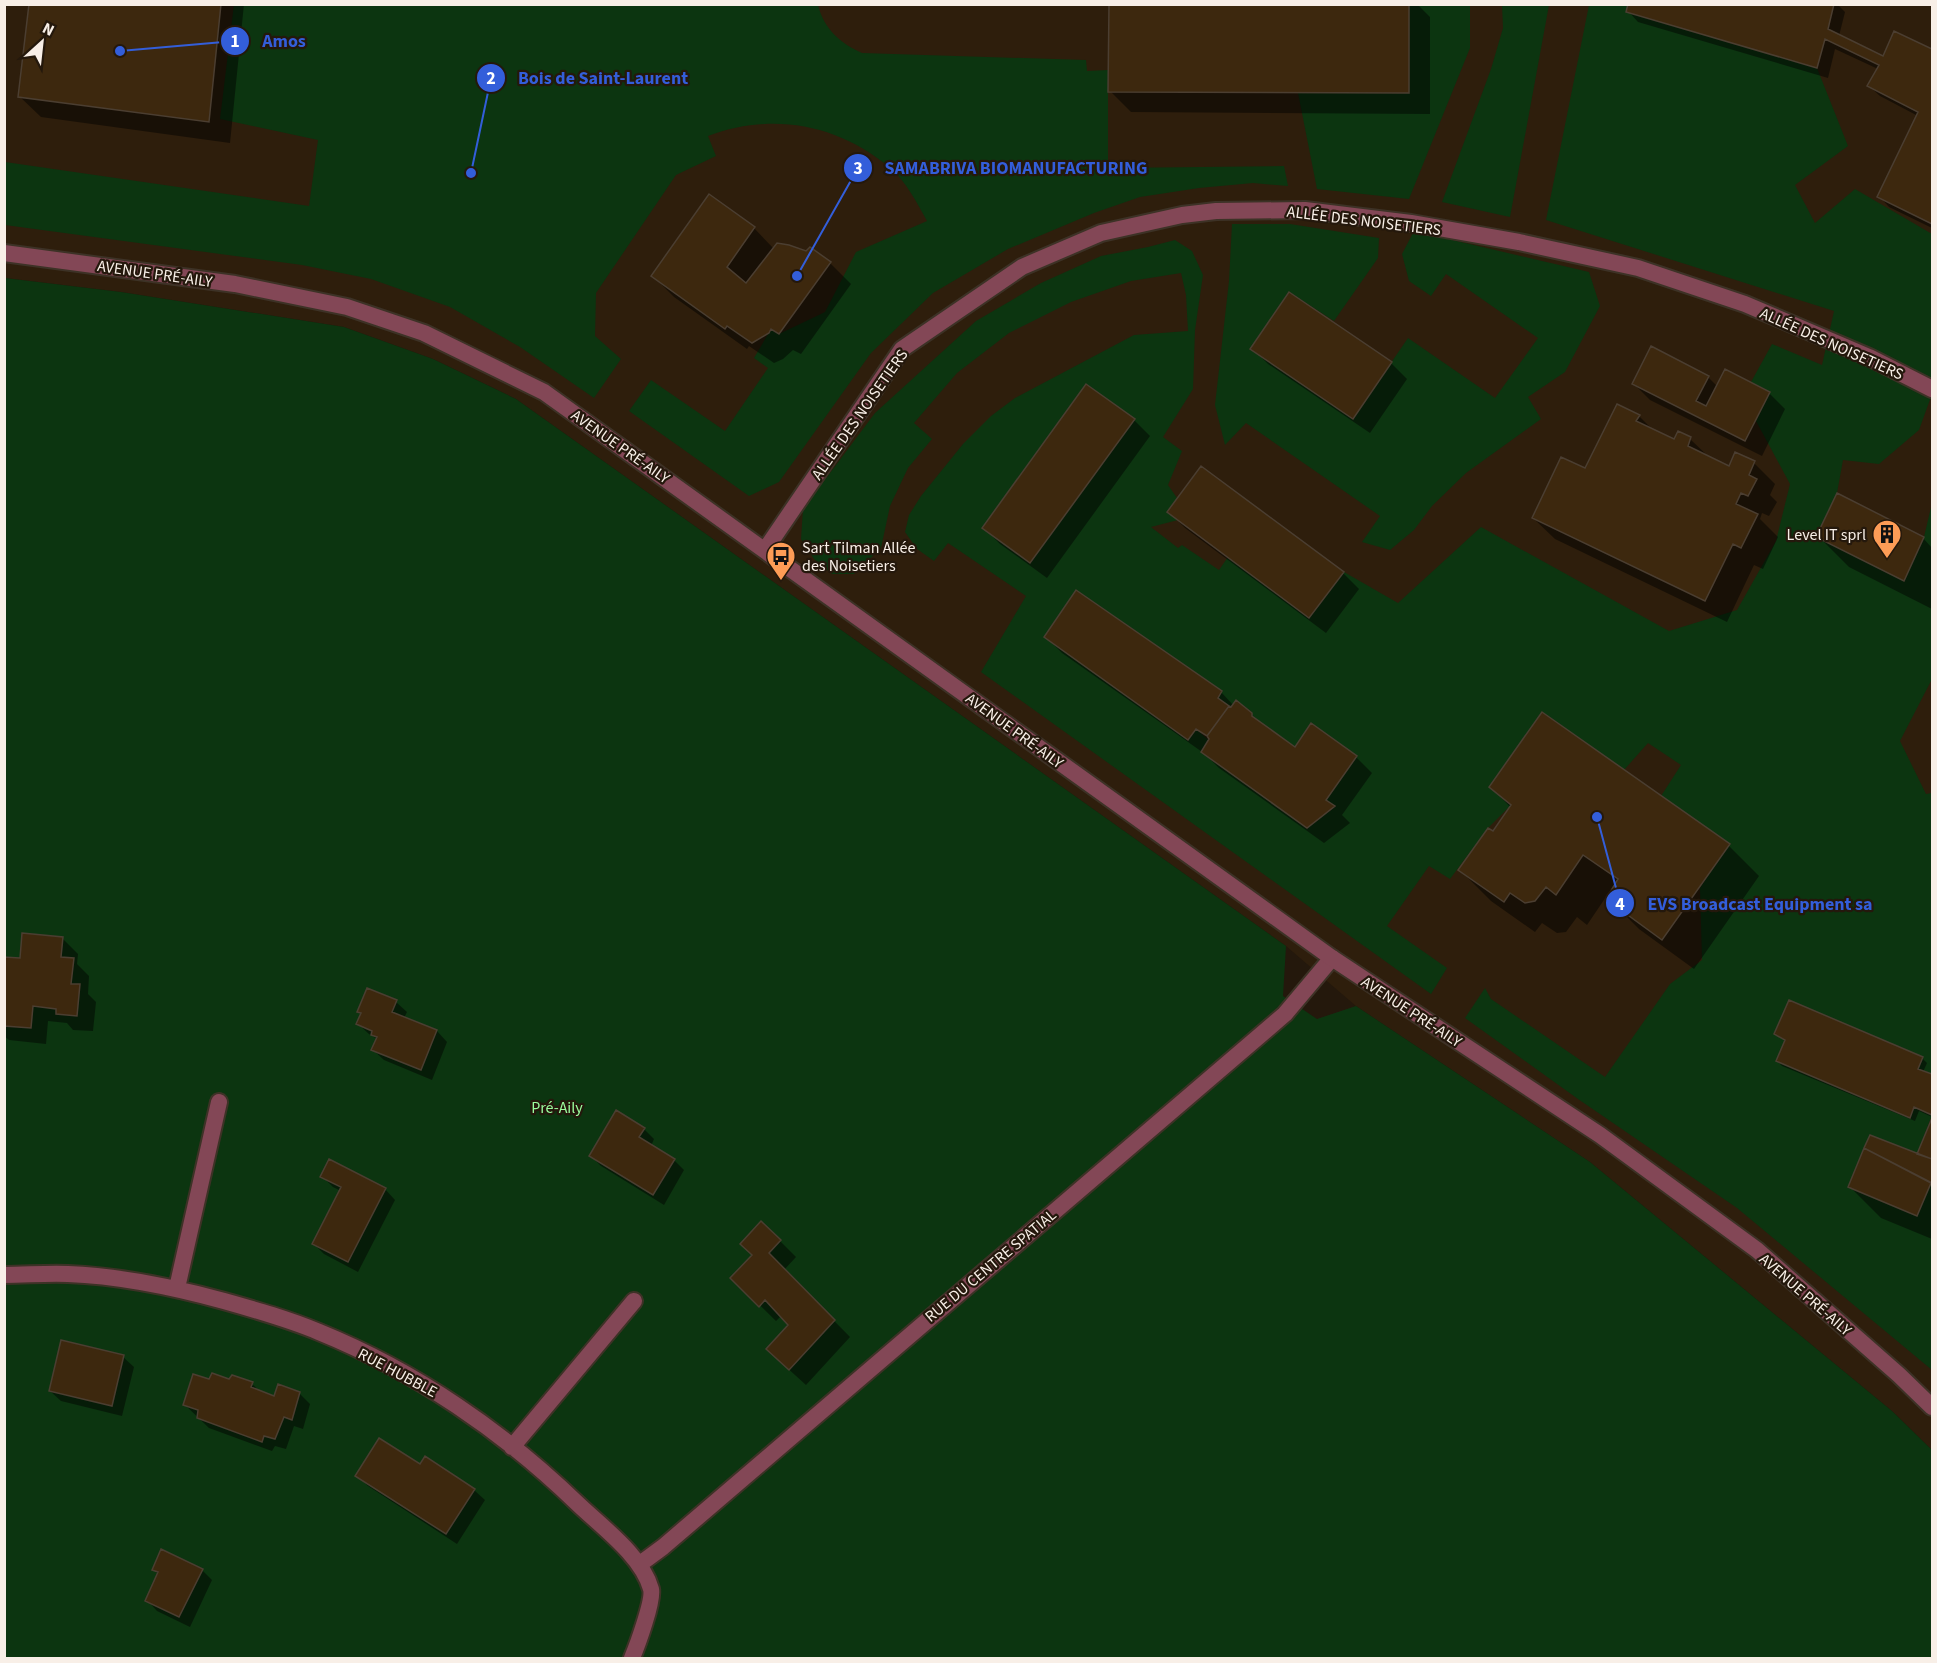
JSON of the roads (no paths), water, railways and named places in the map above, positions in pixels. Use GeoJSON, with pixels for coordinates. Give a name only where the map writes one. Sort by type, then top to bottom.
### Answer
{"type":"FeatureCollection","features":[{"type":"Feature","properties":{"kind":"street","name":"ALLÉE DES NOISETIERS"},"geometry":{"type":"LineString","coordinates":[[765,549],[902,349],[1022,267],[1101,233],[1216,210],[1305,210],[1411,223],[1519,242],[1638,268],[1745,304],[1869,357],[1932,389]]}},
{"type":"Feature","properties":{"kind":"street","name":"AVENUE PRÉ-AILY"},"geometry":{"type":"LineString","coordinates":[[4,253],[235,284],[347,308],[424,333],[544,392],[1332,958],[1600,1135],[1757,1250],[1932,1407]]}},
{"type":"Feature","properties":{"kind":"street","name":"RUE DU CENTRE SPATIAL"},"geometry":{"type":"LineString","coordinates":[[640,1564],[663,1547],[1285,1014],[1332,958]]}},
{"type":"Feature","properties":{"kind":"street"},"geometry":{"type":"LineString","coordinates":[[177,1288],[219,1102]]}},
{"type":"Feature","properties":{"kind":"street","name":"RUE HUBBLE"},"geometry":{"type":"LineString","coordinates":[[4,1275],[68,1274],[123,1279],[177,1288],[280,1317],[321,1332],[446,1397],[560,1487],[640,1564],[652,1591],[641,1636],[632,1659]]}},
{"type":"Feature","properties":{"kind":"street"},"geometry":{"type":"LineString","coordinates":[[512,1447],[634,1301]]}},
{"type":"Feature","properties":{"kind":"place","name":"Amos"},"geometry":{"type":"Point","coordinates":[120,51]}},
{"type":"Feature","properties":{"kind":"place","name":"Bois de Saint-Laurent"},"geometry":{"type":"Point","coordinates":[471,173]}},
{"type":"Feature","properties":{"kind":"place","name":"SAMABRIVA BIOMANUFACTURING"},"geometry":{"type":"Point","coordinates":[797,276]}},
{"type":"Feature","properties":{"kind":"place","name":"Level IT sprl"},"geometry":{"type":"Point","coordinates":[1887,560]}},
{"type":"Feature","properties":{"kind":"place","name":"Sart Tilman Allée des Noisetiers"},"geometry":{"type":"Point","coordinates":[781,582]}},
{"type":"Feature","properties":{"kind":"place","name":"EVS Broadcast Equipment sa"},"geometry":{"type":"Point","coordinates":[1597,817]}},
{"type":"Feature","properties":{"kind":"park label","name":"Pré-Aily"},"geometry":{"type":"Point","coordinates":[557,1107]}}]}
